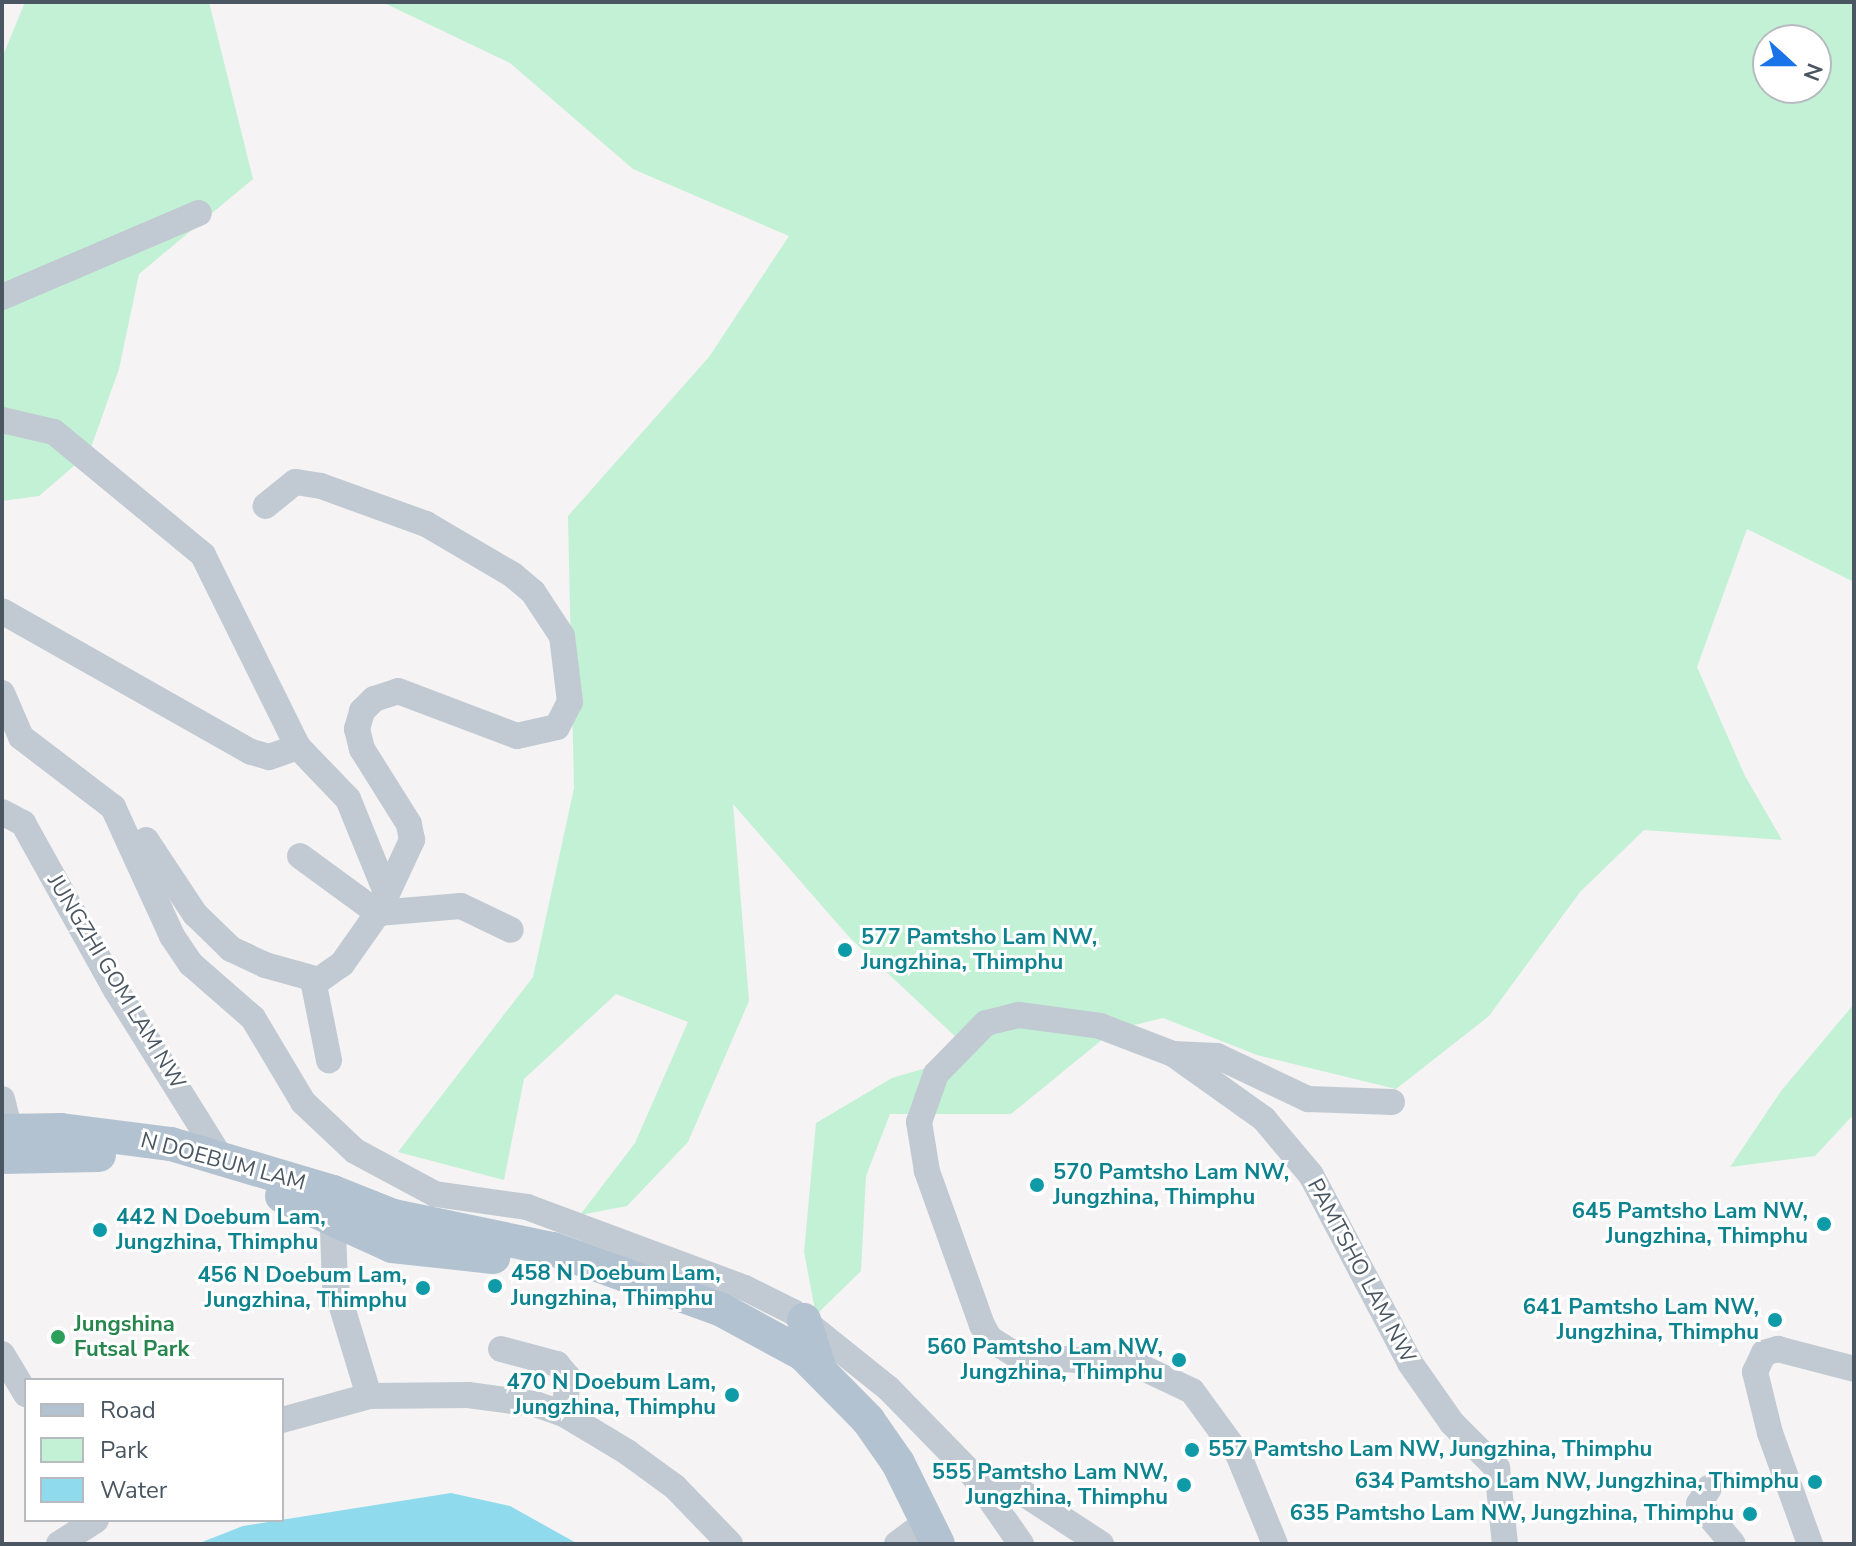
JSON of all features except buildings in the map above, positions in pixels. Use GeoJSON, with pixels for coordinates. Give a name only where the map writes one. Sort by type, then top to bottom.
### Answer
{"type":"FeatureCollection","features":[{"type":"Feature","properties":{"kind":"main road","name":"N DOEBUM LAM"},"geometry":{"type":"LineString","coordinates":[[4,1129],[142,1138],[223,1161],[332,1204],[392,1246],[474,1253],[630,1294],[752,1346],[827,1397],[877,1459],[917,1541]]}},
{"type":"Feature","properties":{"kind":"main road","name":"N DOEBUM LAM"},"geometry":{"type":"LineString","coordinates":[[4,1129],[76,1151],[178,1164],[291,1199],[332,1204],[553,1249],[720,1309],[788,1344],[819,1367],[883,1439],[917,1541]]}},
{"type":"Feature","properties":{"kind":"main road"},"geometry":{"type":"LineString","coordinates":[[804,1320],[819,1367]]}},
{"type":"Feature","properties":{"kind":"street"},"geometry":{"type":"LineString","coordinates":[[2,297],[199,213]]}},
{"type":"Feature","properties":{"kind":"street"},"geometry":{"type":"LineString","coordinates":[[2,420],[54,432],[203,555],[298,747],[348,799],[382,902]]}},
{"type":"Feature","properties":{"kind":"street"},"geometry":{"type":"LineString","coordinates":[[2,693],[21,737],[131,819],[209,931],[265,965],[313,980],[331,975],[342,964],[399,876],[412,840],[409,824],[362,749],[357,729],[362,711],[374,699],[398,691],[517,736],[557,727],[570,702],[562,636],[533,592],[513,575],[391,508],[295,482],[265,506]]}},
{"type":"Feature","properties":{"kind":"street"},"geometry":{"type":"LineString","coordinates":[[2,611],[251,752],[269,757],[298,747]]}},
{"type":"Feature","properties":{"kind":"street"},"geometry":{"type":"LineString","coordinates":[[113,807],[172,936],[191,964],[253,1018],[303,1102],[355,1151],[435,1194],[527,1207],[745,1288],[804,1320],[889,1389],[974,1476],[1021,1544]]}},
{"type":"Feature","properties":{"kind":"street","name":"JUNGZHI GOM LAM NW"},"geometry":{"type":"LineString","coordinates":[[2,812],[23,823],[116,990],[223,1161]]}},
{"type":"Feature","properties":{"kind":"street"},"geometry":{"type":"LineString","coordinates":[[300,856],[382,902],[461,906],[511,930]]}},
{"type":"Feature","properties":{"kind":"street"},"geometry":{"type":"LineString","coordinates":[[313,980],[329,1060]]}},
{"type":"Feature","properties":{"kind":"street","name":"PAMTSHO LAM NW"},"geometry":{"type":"LineString","coordinates":[[1275,1544],[1238,1454],[1192,1391],[1137,1365],[1016,1355],[990,1339],[960,1269],[919,1142],[921,1109],[936,1074],[972,1034],[1001,1017],[1072,1019],[1173,1054],[1264,1119],[1311,1175],[1410,1363],[1452,1423],[1497,1468],[1505,1544]]}},
{"type":"Feature","properties":{"kind":"street"},"geometry":{"type":"LineString","coordinates":[[1173,1054],[1217,1056],[1308,1099],[1392,1102]]}},
{"type":"Feature","properties":{"kind":"street"},"geometry":{"type":"LineString","coordinates":[[332,1204],[335,1284],[369,1396]]}},
{"type":"Feature","properties":{"kind":"street"},"geometry":{"type":"LineString","coordinates":[[501,1349],[557,1364],[568,1377],[564,1414]]}},
{"type":"Feature","properties":{"kind":"street"},"geometry":{"type":"LineString","coordinates":[[1810,1544],[1770,1433],[1755,1372],[1764,1353],[1778,1349],[1854,1369]]}},
{"type":"Feature","properties":{"kind":"street"},"geometry":{"type":"LineString","coordinates":[[2,1354],[24,1391]]}},
{"type":"Feature","properties":{"kind":"street"},"geometry":{"type":"LineString","coordinates":[[284,1419],[369,1396],[468,1395],[535,1404],[564,1414],[675,1487],[730,1544]]}},
{"type":"Feature","properties":{"kind":"street"},"geometry":{"type":"LineString","coordinates":[[974,1476],[1020,1491],[1101,1544]]}},
{"type":"Feature","properties":{"kind":"street"},"geometry":{"type":"LineString","coordinates":[[1709,1488],[1699,1504],[1733,1544]]}},
{"type":"Feature","properties":{"kind":"street"},"geometry":{"type":"LineString","coordinates":[[59,1544],[93,1522]]}},
{"type":"Feature","properties":{"kind":"green space"},"geometry":{"type":"Polygon","coordinates":[[[25,2],[209,2],[253,179],[139,274],[119,369],[89,453],[39,496],[2,501],[2,58],[25,2]]]}},
{"type":"Feature","properties":{"kind":"green space"},"geometry":{"type":"Polygon","coordinates":[[[382,2],[1854,2],[1854,582],[1747,529],[1697,667],[1745,776],[1782,840],[1644,830],[1580,892],[1489,1016],[1396,1089],[1257,1055],[1163,1018],[1114,1030],[1011,1114],[890,1114],[866,1176],[861,1271],[816,1315],[804,1252],[816,1123],[892,1078],[974,1054],[850,938],[733,804],[749,1001],[688,1142],[627,1206],[580,1215],[635,1143],[688,1022],[616,994],[524,1079],[504,1180],[398,1152],[533,977],[574,788],[568,516],[709,357],[789,236],[633,169],[510,63],[382,2]]]}},
{"type":"Feature","properties":{"kind":"green space"},"geometry":{"type":"Polygon","coordinates":[[[1854,1004],[1854,1114],[1815,1156],[1730,1167],[1781,1091],[1854,1004]]]}},
{"type":"Feature","properties":{"kind":"water"},"geometry":{"type":"Polygon","coordinates":[[[451,1493],[510,1506],[578,1544],[197,1544],[243,1526],[284,1522],[284,1519],[451,1493]]]}},
{"type":"Feature","properties":{"kind":"place","name":"577 Pamtsho Lam NW, Jungzhina, Thimphu"},"geometry":{"type":"Point","coordinates":[845,950]}},
{"type":"Feature","properties":{"kind":"place","name":"570 Pamtsho Lam NW, Jungzhina, Thimphu"},"geometry":{"type":"Point","coordinates":[1037,1185]}},
{"type":"Feature","properties":{"kind":"place","name":"645 Pamtsho Lam NW, Jungzhina, Thimphu"},"geometry":{"type":"Point","coordinates":[1824,1224]}},
{"type":"Feature","properties":{"kind":"place","name":"442 N Doebum Lam, Jungzhina, Thimphu"},"geometry":{"type":"Point","coordinates":[100,1230]}},
{"type":"Feature","properties":{"kind":"place","name":"458 N Doebum Lam, Jungzhina, Thimphu"},"geometry":{"type":"Point","coordinates":[495,1286]}},
{"type":"Feature","properties":{"kind":"place","name":"456 N Doebum Lam, Jungzhina, Thimphu"},"geometry":{"type":"Point","coordinates":[423,1288]}},
{"type":"Feature","properties":{"kind":"place","name":"641 Pamtsho Lam NW, Jungzhina, Thimphu"},"geometry":{"type":"Point","coordinates":[1775,1320]}},
{"type":"Feature","properties":{"kind":"place","name":"Jungshina Futsal Park"},"geometry":{"type":"Point","coordinates":[58,1337]}},
{"type":"Feature","properties":{"kind":"place","name":"560 Pamtsho Lam NW, Jungzhina, Thimphu"},"geometry":{"type":"Point","coordinates":[1179,1360]}},
{"type":"Feature","properties":{"kind":"place","name":"470 N Doebum Lam, Jungzhina, Thimphu"},"geometry":{"type":"Point","coordinates":[732,1395]}},
{"type":"Feature","properties":{"kind":"place","name":"557 Pamtsho Lam NW, Jungzhina, Thimphu"},"geometry":{"type":"Point","coordinates":[1192,1450]}},
{"type":"Feature","properties":{"kind":"place","name":"634 Pamtsho Lam NW, Jungzhina, Thimphu"},"geometry":{"type":"Point","coordinates":[1815,1482]}},
{"type":"Feature","properties":{"kind":"place","name":"555 Pamtsho Lam NW, Jungzhina, Thimphu"},"geometry":{"type":"Point","coordinates":[1184,1485]}},
{"type":"Feature","properties":{"kind":"place","name":"635 Pamtsho Lam NW, Jungzhina, Thimphu"},"geometry":{"type":"Point","coordinates":[1750,1514]}}]}
